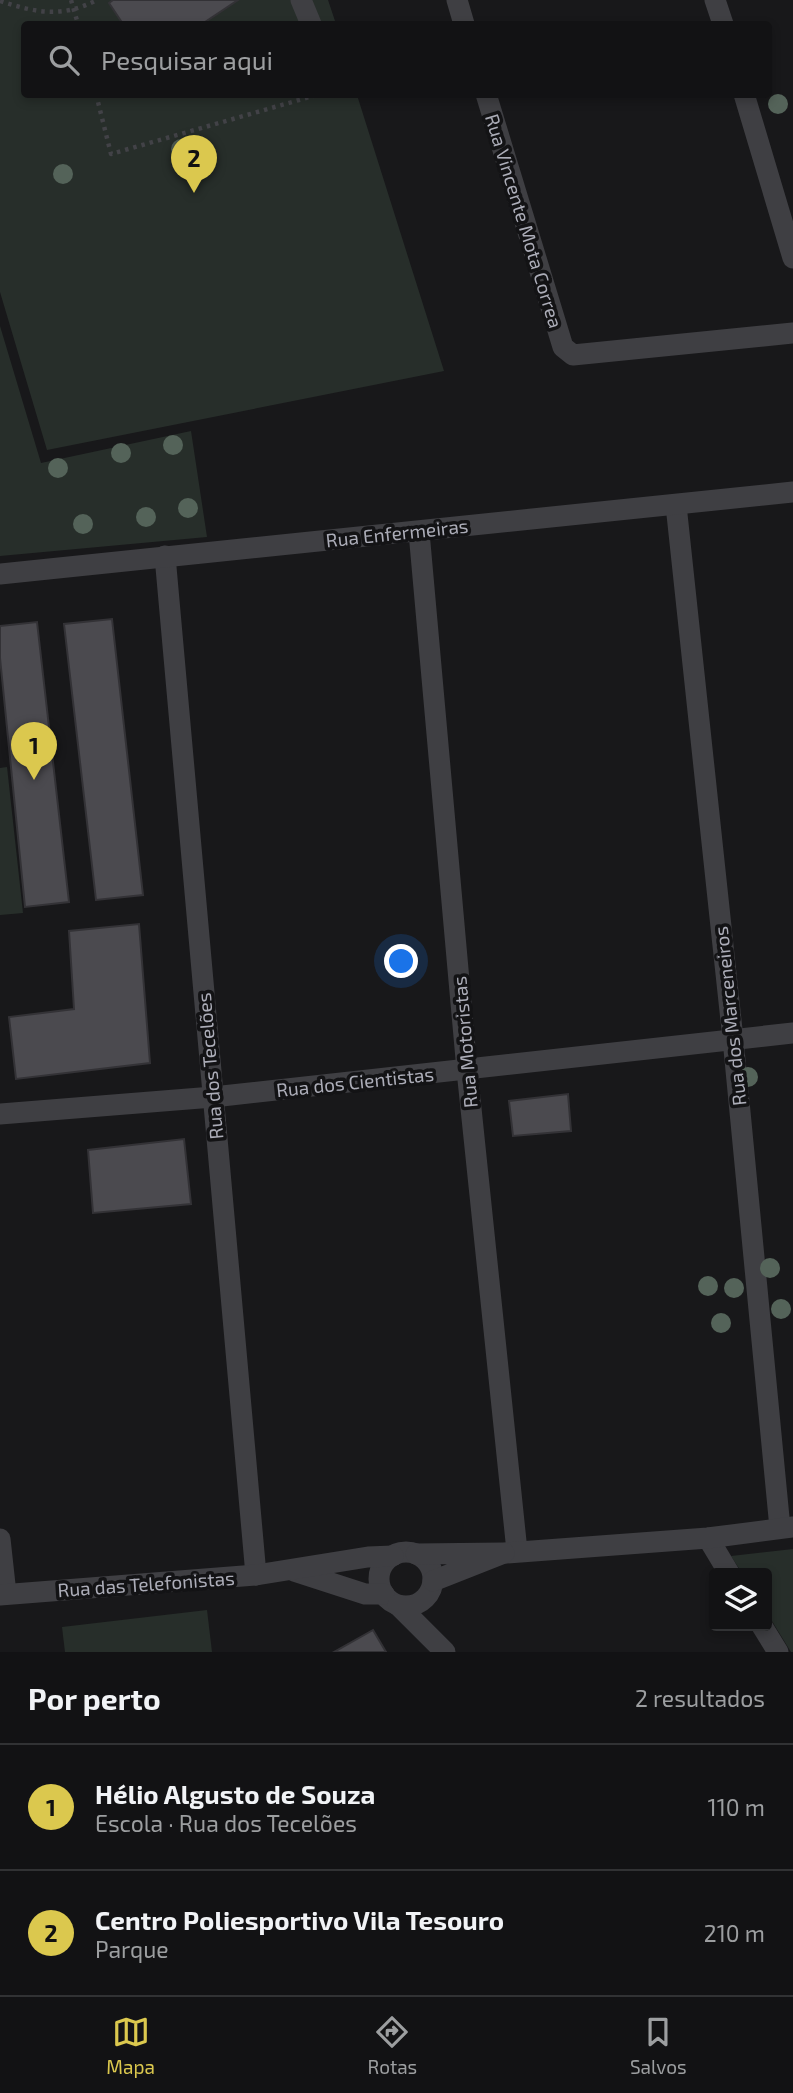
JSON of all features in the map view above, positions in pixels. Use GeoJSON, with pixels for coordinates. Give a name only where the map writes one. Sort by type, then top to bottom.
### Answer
{"type":"FeatureCollection","features":[{"type":"Feature","properties":{"kind":"street"},"geometry":{"type":"LineString","coordinates":[[301,0],[310,21]]}},
{"type":"Feature","properties":{"kind":"street"},"geometry":{"type":"LineString","coordinates":[[457,0],[463,21]]}},
{"type":"Feature","properties":{"kind":"street"},"geometry":{"type":"LineString","coordinates":[[715,0],[722,21]]}},
{"type":"Feature","properties":{"kind":"street","name":"Rua Vincente Mota Correa"},"geometry":{"type":"LineString","coordinates":[[486,98],[563,347],[573,355],[793,333]]}},
{"type":"Feature","properties":{"kind":"street"},"geometry":{"type":"LineString","coordinates":[[745,98],[793,258]]}},
{"type":"Feature","properties":{"kind":"street","name":"Rua Enfermeiras"},"geometry":{"type":"LineString","coordinates":[[0,573],[793,492]]}},
{"type":"Feature","properties":{"kind":"street","name":"Rua dos Marceneiros"},"geometry":{"type":"LineString","coordinates":[[676,505],[787,1527]]}},
{"type":"Feature","properties":{"kind":"street","name":"Rua Motoristas"},"geometry":{"type":"LineString","coordinates":[[419,531],[510,1552]]}},
{"type":"Feature","properties":{"kind":"street","name":"Rua dos Tecelões"},"geometry":{"type":"LineString","coordinates":[[164,556],[256,1576]]}},
{"type":"Feature","properties":{"kind":"street","name":"Rua dos Cientistas"},"geometry":{"type":"LineString","coordinates":[[0,1114],[213,1097],[793,1033]]}},
{"type":"Feature","properties":{"kind":"street"},"geometry":{"type":"LineString","coordinates":[[445,1652],[380,1586],[381,1569],[393,1556],[510,1552],[708,1538],[787,1527]]}},
{"type":"Feature","properties":{"kind":"street"},"geometry":{"type":"LineString","coordinates":[[708,1538],[726,1568]]}},
{"type":"Feature","properties":{"kind":"street"},"geometry":{"type":"LineString","coordinates":[[0,1539],[3,1595]]}},
{"type":"Feature","properties":{"kind":"street"},"geometry":{"type":"LineString","coordinates":[[433,1581],[510,1552]]}},
{"type":"Feature","properties":{"kind":"street"},"geometry":{"type":"LineString","coordinates":[[292,1570],[365,1594],[391,1600],[420,1602],[431,1590],[433,1581],[429,1565],[416,1554]]}},
{"type":"Feature","properties":{"kind":"street","name":"Rua das Telefonistas"},"geometry":{"type":"LineString","coordinates":[[3,1595],[256,1576],[368,1557],[393,1556]]}},
{"type":"Feature","properties":{"kind":"street"},"geometry":{"type":"LineString","coordinates":[[765,1631],[778,1652]]}},
{"type":"Feature","properties":{"kind":"path"},"geometry":{"type":"LineString","coordinates":[[71,0],[77,21]]}},
{"type":"Feature","properties":{"kind":"path"},"geometry":{"type":"LineString","coordinates":[[0,1],[33,11],[74,11],[97,0]]}},
{"type":"Feature","properties":{"kind":"path"},"geometry":{"type":"LineString","coordinates":[[97,98],[111,154],[306,98]]}},
{"type":"Feature","properties":{"kind":"shaded area"},"geometry":{"type":"Polygon","coordinates":[[[0,0],[328,0],[335,21],[21,21],[21,98],[358,98],[444,371],[47,450],[0,292],[0,0]]]}},
{"type":"Feature","properties":{"kind":"shaded area"},"geometry":{"type":"Polygon","coordinates":[[[0,326],[41,463],[191,431],[207,537],[0,556],[0,326]]]}},
{"type":"Feature","properties":{"kind":"shaded area"},"geometry":{"type":"Polygon","coordinates":[[[7,767],[23,913],[0,915],[0,768],[7,767]]]}},
{"type":"Feature","properties":{"kind":"shaded area"},"geometry":{"type":"Polygon","coordinates":[[[793,1549],[793,1652],[772,1621],[772,1568],[739,1568],[731,1556],[793,1549]]]}},
{"type":"Feature","properties":{"kind":"shaded area"},"geometry":{"type":"Polygon","coordinates":[[[207,1610],[212,1652],[65,1652],[62,1627],[207,1610]]]}},
{"type":"Feature","properties":{"kind":"building"},"geometry":{"type":"Polygon","coordinates":[[[113,0],[238,0],[206,21],[121,21],[109,3],[113,0]]]}},
{"type":"Feature","properties":{"kind":"building"},"geometry":{"type":"Polygon","coordinates":[[[112,619],[143,895],[96,900],[64,624],[112,619]]]}},
{"type":"Feature","properties":{"kind":"building"},"geometry":{"type":"Polygon","coordinates":[[[37,622],[69,902],[25,907],[0,658],[0,626],[37,622]]]}},
{"type":"Feature","properties":{"kind":"building"},"geometry":{"type":"Polygon","coordinates":[[[139,924],[150,1063],[16,1079],[9,1017],[74,1009],[69,931],[139,924]]]}},
{"type":"Feature","properties":{"kind":"building"},"geometry":{"type":"Polygon","coordinates":[[[568,1094],[571,1131],[513,1136],[509,1101],[568,1094]]]}},
{"type":"Feature","properties":{"kind":"building"},"geometry":{"type":"Polygon","coordinates":[[[184,1139],[191,1204],[93,1213],[88,1150],[184,1139]]]}},
{"type":"Feature","properties":{"kind":"building"},"geometry":{"type":"Polygon","coordinates":[[[373,1630],[386,1652],[334,1652],[373,1630]]]}},
{"type":"Feature","properties":{"kind":"place","name":"Centro Poliesportivo Vila Tesouro"},"geometry":{"type":"Point","coordinates":[194,193]}},
{"type":"Feature","properties":{"kind":"place","name":"Hélio Algusto de Souza"},"geometry":{"type":"Point","coordinates":[34,780]}}]}
